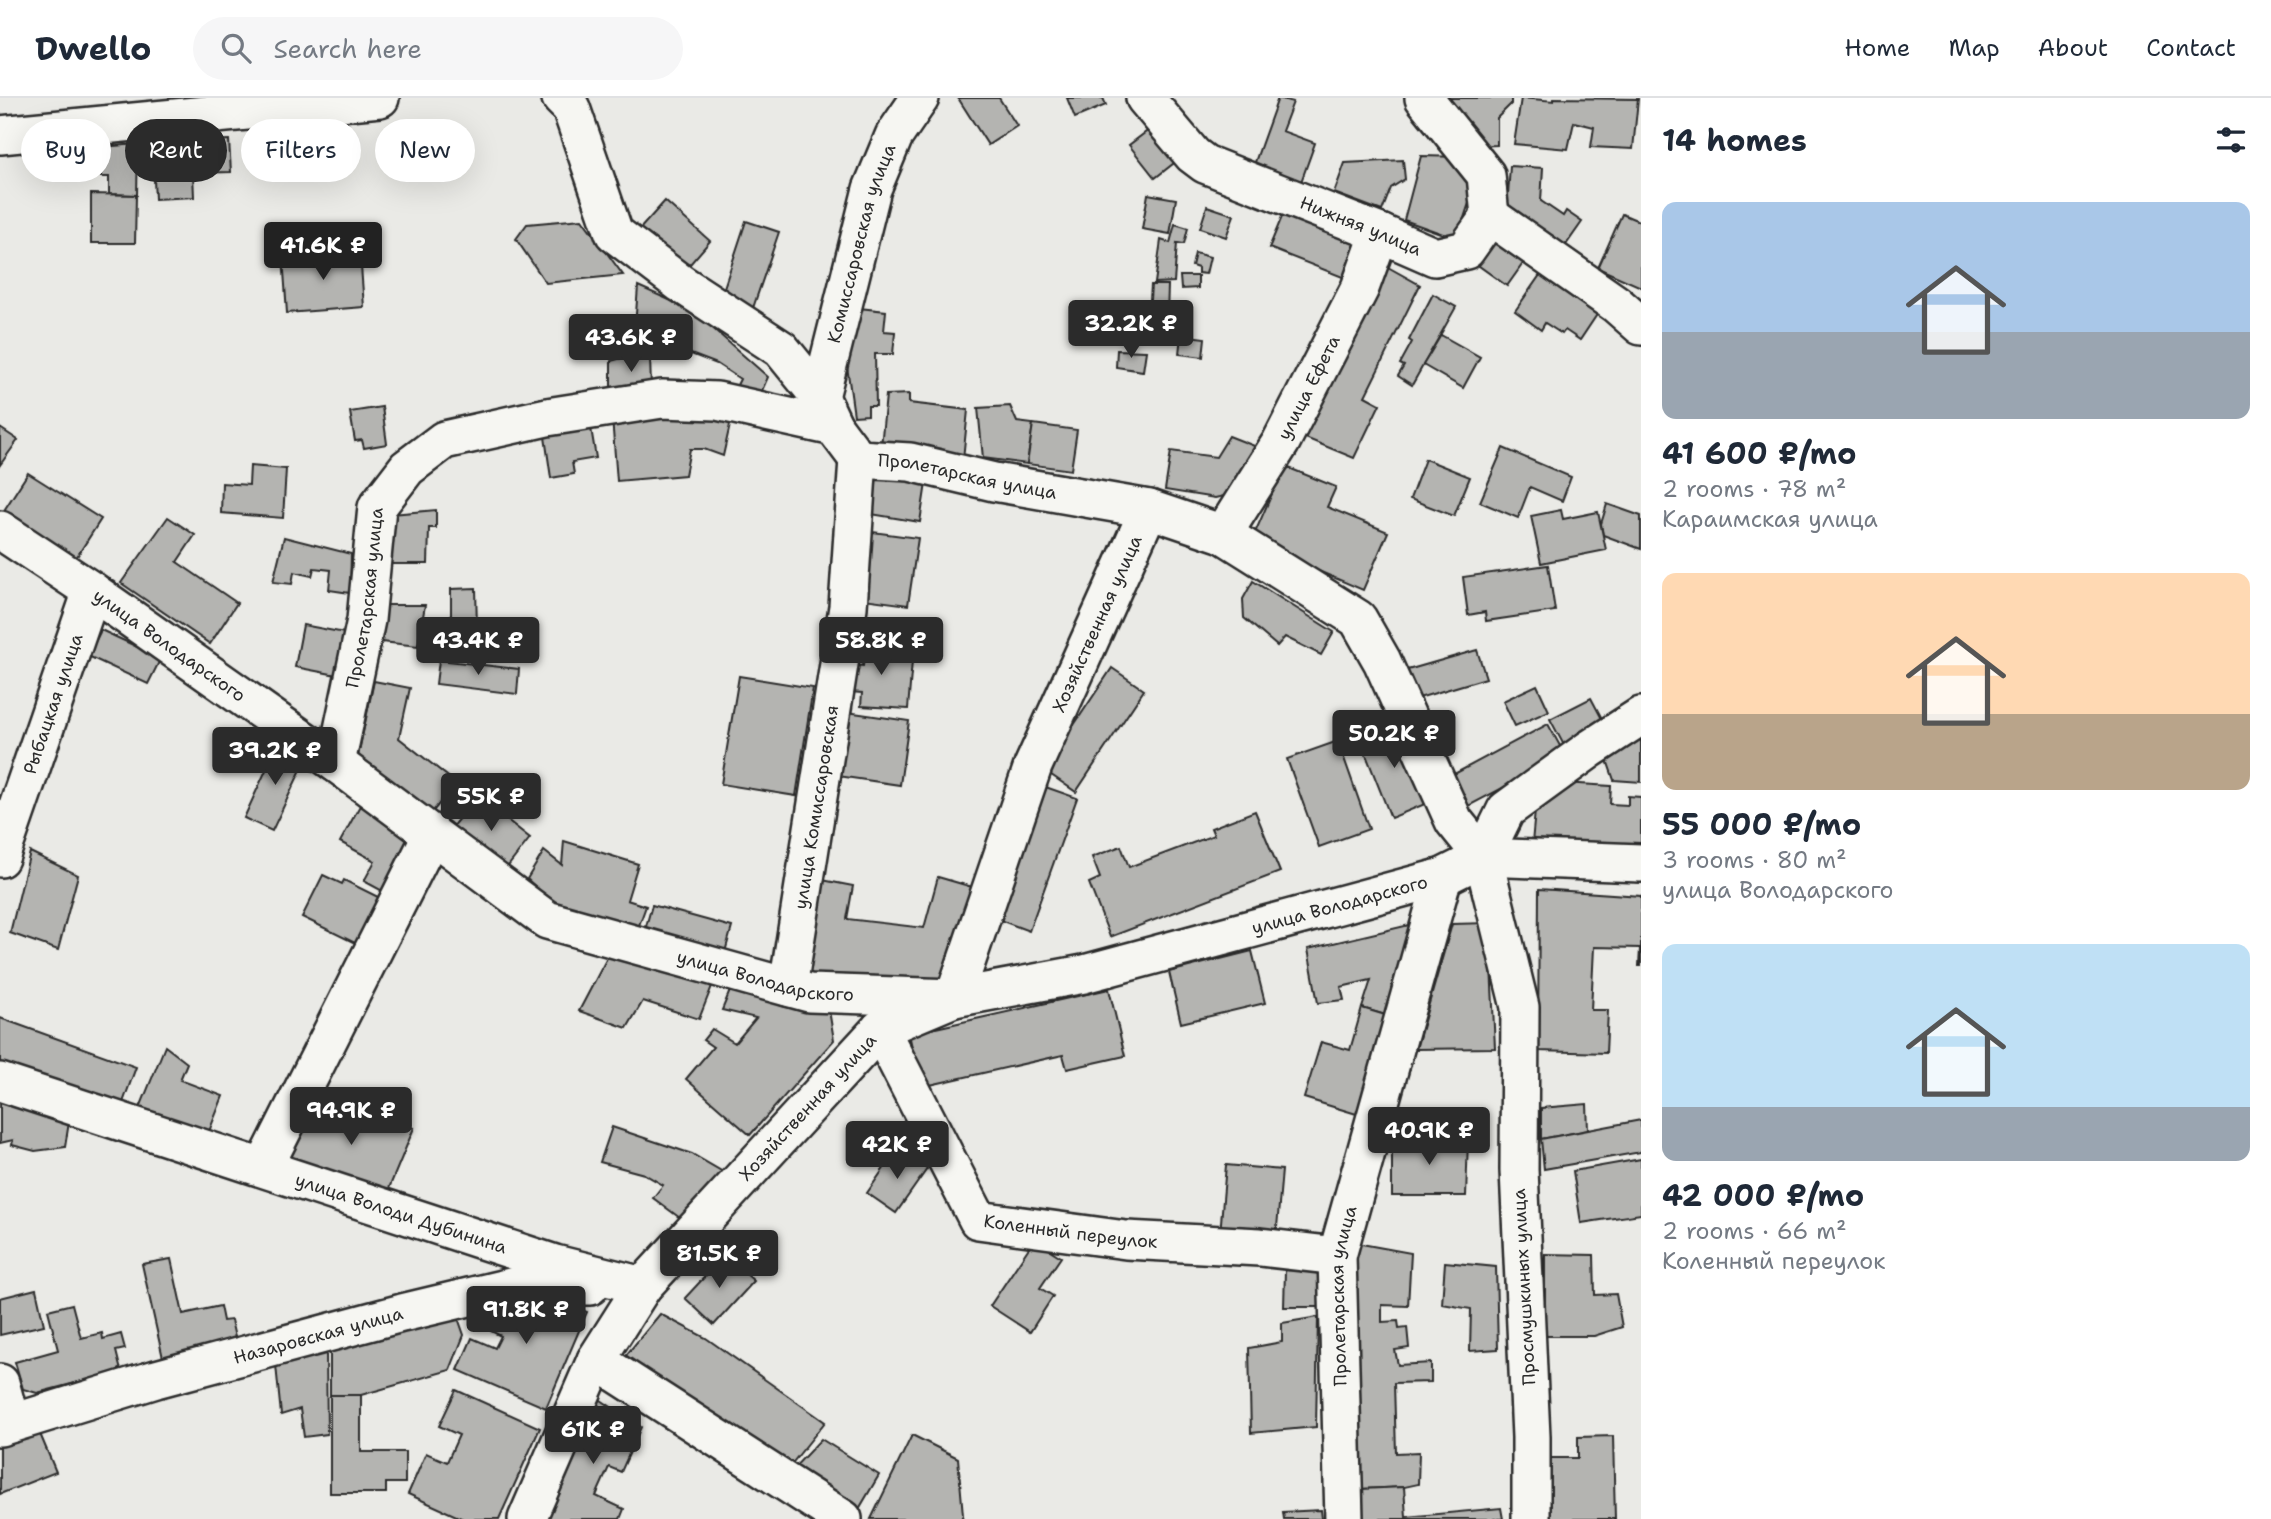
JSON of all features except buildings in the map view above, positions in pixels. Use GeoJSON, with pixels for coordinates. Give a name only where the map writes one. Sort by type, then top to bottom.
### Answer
{"type":"FeatureCollection","features":[{"type":"Feature","properties":{"kind":"street"},"geometry":{"type":"LineString","coordinates":[[0,135],[380,98]]}},
{"type":"Feature","properties":{"kind":"street"},"geometry":{"type":"LineString","coordinates":[[561,98],[571,108],[614,233],[680,283],[781,349],[827,412]]}},
{"type":"Feature","properties":{"kind":"street","name":"Комиссаровская улица"},"geometry":{"type":"LineString","coordinates":[[827,412],[872,189],[894,136],[920,98]]}},
{"type":"Feature","properties":{"kind":"street","name":"Нижняя улица"},"geometry":{"type":"LineString","coordinates":[[1145,98],[1193,155],[1205,164],[1435,257],[1466,250],[1490,216]]}},
{"type":"Feature","properties":{"kind":"street"},"geometry":{"type":"LineString","coordinates":[[1424,98],[1486,175],[1490,216],[1616,304],[1641,326]]}},
{"type":"Feature","properties":{"kind":"street","name":"улица Ефета"},"geometry":{"type":"LineString","coordinates":[[1223,534],[1281,442],[1360,288],[1380,233]]}},
{"type":"Feature","properties":{"kind":"street","name":"Пролетарская улица"},"geometry":{"type":"LineString","coordinates":[[336,763],[366,620],[377,508],[407,468],[444,440],[547,417],[662,399],[717,401],[827,412],[858,459],[910,462],[994,482],[1149,509],[1223,534],[1358,619],[1382,661],[1454,821],[1483,856]]}},
{"type":"Feature","properties":{"kind":"street","name":"улица Комиссаровская"},"geometry":{"type":"LineString","coordinates":[[788,987],[848,607],[858,459]]}},
{"type":"Feature","properties":{"kind":"street","name":"Хозяйственная улица"},"geometry":{"type":"LineString","coordinates":[[527,1519],[596,1360],[643,1286],[880,1028],[954,998],[1033,766],[1149,509]]}},
{"type":"Feature","properties":{"kind":"street","name":"улица Володарского"},"geometry":{"type":"LineString","coordinates":[[0,530],[92,591],[336,763],[547,920],[809,993],[954,998],[1084,974],[1443,877],[1483,856]]}},
{"type":"Feature","properties":{"kind":"street","name":"Рыбацкая улица"},"geometry":{"type":"LineString","coordinates":[[0,858],[92,591]]}},
{"type":"Feature","properties":{"kind":"street"},"geometry":{"type":"LineString","coordinates":[[1641,716],[1506,810],[1483,856],[1641,863]]}},
{"type":"Feature","properties":{"kind":"street"},"geometry":{"type":"LineString","coordinates":[[264,1167],[432,834]]}},
{"type":"Feature","properties":{"kind":"street","name":"Просмушкиных улица"},"geometry":{"type":"LineString","coordinates":[[1483,856],[1520,1007],[1519,1170],[1531,1437],[1531,1519]]}},
{"type":"Feature","properties":{"kind":"street","name":"Пролетарская улица"},"geometry":{"type":"LineString","coordinates":[[1343,1519],[1337,1256],[1443,877]]}},
{"type":"Feature","properties":{"kind":"street","name":"Коленный переулок"},"geometry":{"type":"LineString","coordinates":[[880,1028],[978,1220],[1126,1240],[1260,1247],[1337,1256]]}},
{"type":"Feature","properties":{"kind":"street","name":"улица Володи Дубинина"},"geometry":{"type":"LineString","coordinates":[[0,1082],[555,1264],[643,1286]]}},
{"type":"Feature","properties":{"kind":"street","name":"Назаровская улица"},"geometry":{"type":"LineString","coordinates":[[5,1425],[156,1380],[402,1313],[515,1286],[643,1286]]}},
{"type":"Feature","properties":{"kind":"street"},"geometry":{"type":"LineString","coordinates":[[596,1360],[843,1519]]}},
{"type":"Feature","properties":{"kind":"street"},"geometry":{"type":"LineString","coordinates":[[0,1383],[5,1425]]}}]}
